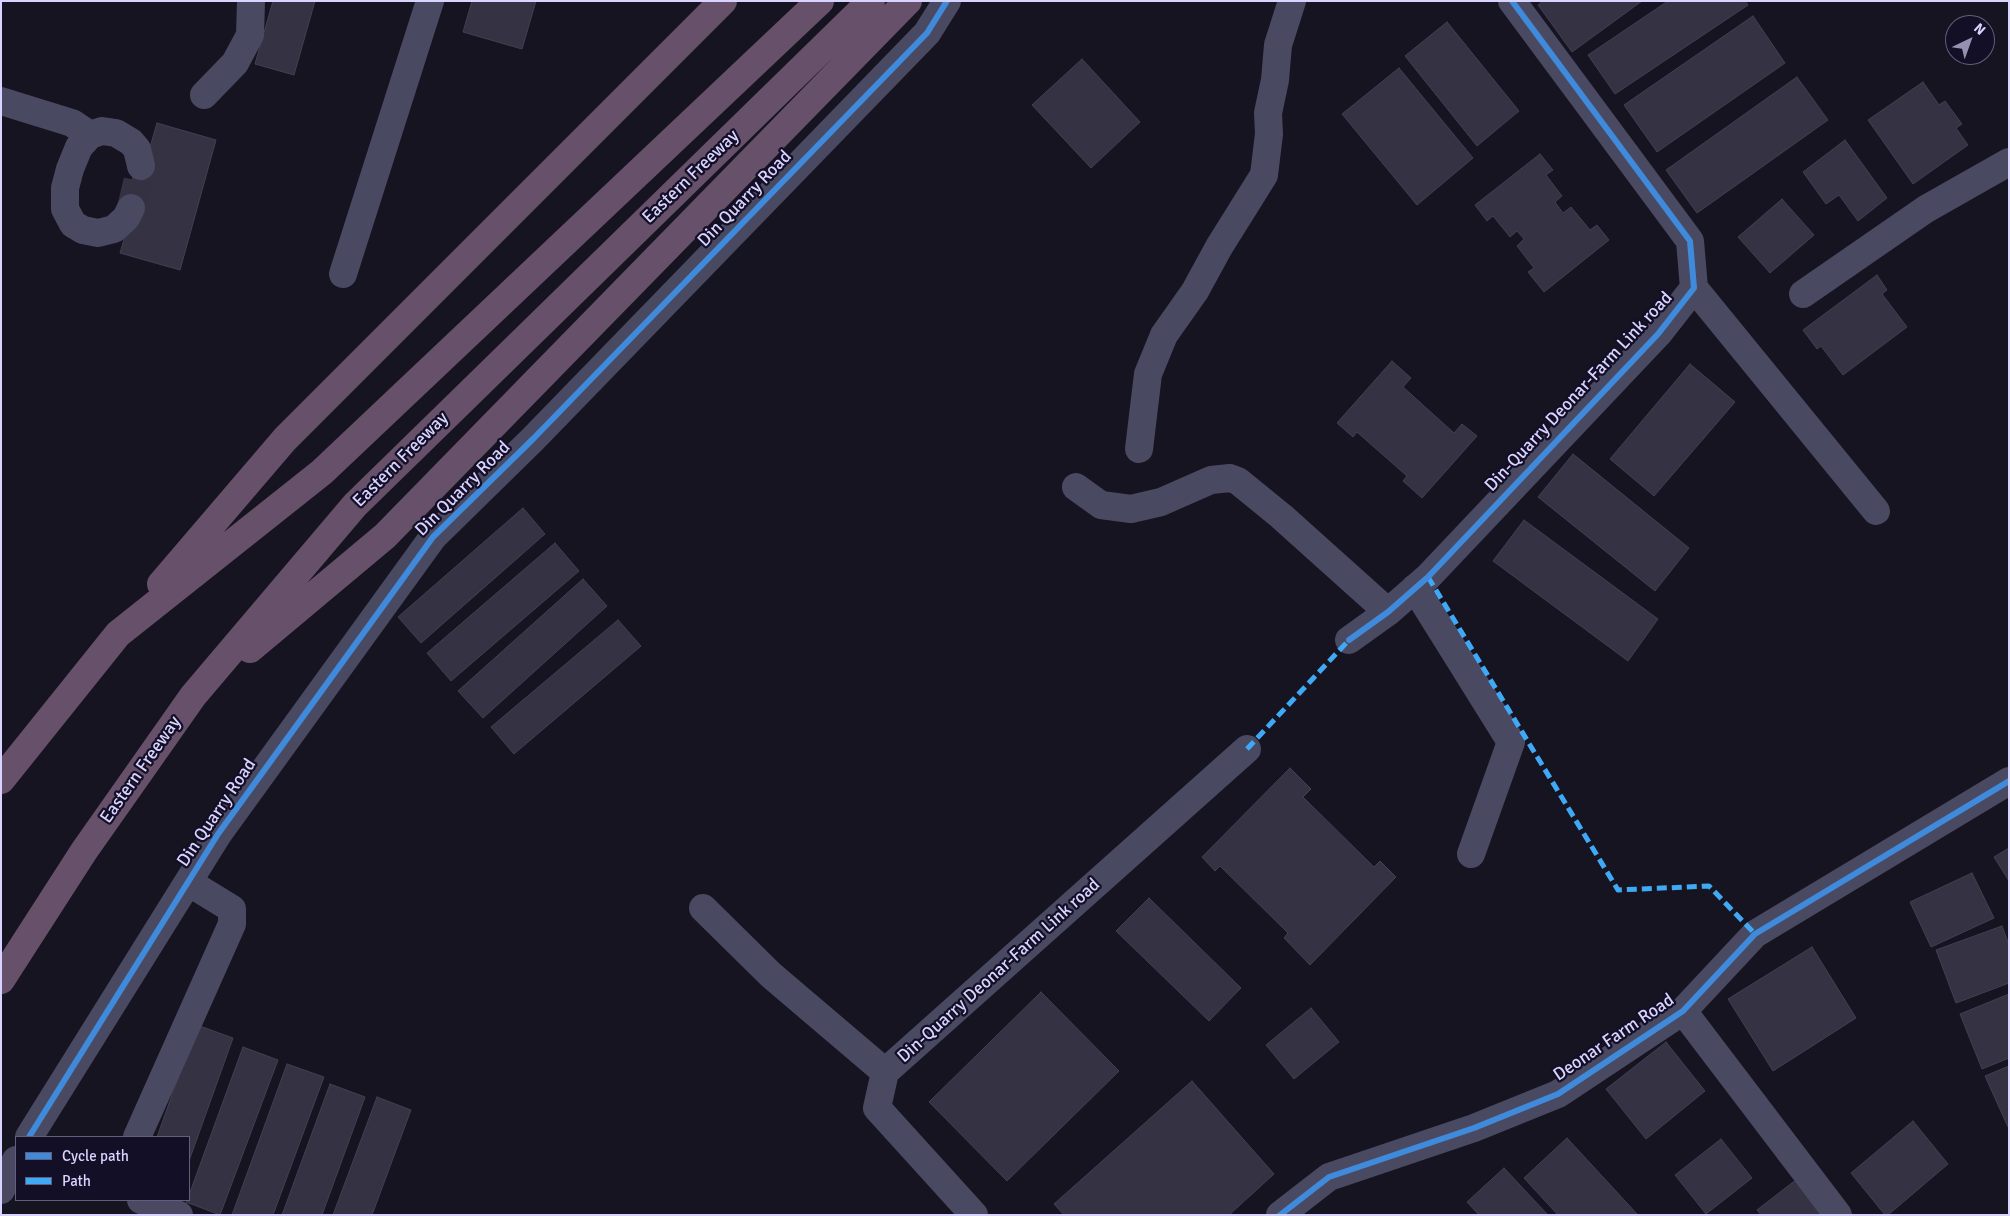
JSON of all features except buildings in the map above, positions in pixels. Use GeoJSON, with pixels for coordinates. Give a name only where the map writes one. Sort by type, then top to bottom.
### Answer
{"type":"FeatureCollection","features":[{"type":"Feature","properties":{"kind":"highway"},"geometry":{"type":"LineString","coordinates":[[1,780],[118,634],[286,440],[723,1]]}},
{"type":"Feature","properties":{"kind":"highway"},"geometry":{"type":"LineString","coordinates":[[118,634],[322,472],[820,1]]}},
{"type":"Feature","properties":{"kind":"highway","name":"Eastern Freeway"},"geometry":{"type":"LineString","coordinates":[[1,980],[84,852],[193,696],[355,505],[872,1]]}},
{"type":"Feature","properties":{"kind":"highway"},"geometry":{"type":"LineString","coordinates":[[193,696],[385,536],[908,1]]}},
{"type":"Feature","properties":{"kind":"street"},"geometry":{"type":"LineString","coordinates":[[204,95],[235,63],[250,35],[251,1]]}},
{"type":"Feature","properties":{"kind":"street"},"geometry":{"type":"LineString","coordinates":[[343,274],[430,1]]}},
{"type":"Feature","properties":{"kind":"street","name":"Din Quarry Road"},"geometry":{"type":"LineString","coordinates":[[30,1136],[218,834],[433,537],[533,439],[927,33],[947,1]]}},
{"type":"Feature","properties":{"kind":"street"},"geometry":{"type":"LineString","coordinates":[[1139,449],[1148,374],[1164,335],[1195,290],[1219,247],[1264,175],[1269,134],[1268,113],[1275,80],[1278,45],[1292,1]]}},
{"type":"Feature","properties":{"kind":"street","name":"Din-Quarry Deonar-Farm Link road"},"geometry":{"type":"LineString","coordinates":[[1349,640],[1388,612],[1415,588],[1658,334],[1694,288],[1690,241],[1512,1]]}},
{"type":"Feature","properties":{"kind":"street"},"geometry":{"type":"LineString","coordinates":[[1,101],[72,123],[90,135]]}},
{"type":"Feature","properties":{"kind":"street"},"geometry":{"type":"LineString","coordinates":[[131,208],[126,218],[114,229],[98,234],[83,230],[73,224],[65,209],[65,188],[79,147],[90,135],[102,131],[116,133],[131,142],[137,149],[141,166]]}},
{"type":"Feature","properties":{"kind":"street"},"geometry":{"type":"LineString","coordinates":[[1803,294],[1926,209],[2009,162]]}},
{"type":"Feature","properties":{"kind":"street"},"geometry":{"type":"LineString","coordinates":[[1694,288],[1876,511]]}},
{"type":"Feature","properties":{"kind":"street"},"geometry":{"type":"LineString","coordinates":[[1076,487],[1101,505],[1131,509],[1161,502],[1210,480],[1230,478],[1238,481],[1281,516],[1388,612]]}},
{"type":"Feature","properties":{"kind":"street"},"geometry":{"type":"LineString","coordinates":[[1415,588],[1511,742],[1471,854]]}},
{"type":"Feature","properties":{"kind":"street","name":"Din-Quarry Deonar-Farm Link road"},"geometry":{"type":"LineString","coordinates":[[974,1215],[877,1108],[885,1072],[1247,749]]}},
{"type":"Feature","properties":{"kind":"street","name":"Deonar Farm Road"},"geometry":{"type":"LineString","coordinates":[[1280,1215],[1329,1177],[1474,1128],[1558,1094],[1683,1011],[1755,934],[2009,781]]}},
{"type":"Feature","properties":{"kind":"street"},"geometry":{"type":"LineString","coordinates":[[137,1136],[232,924],[232,909],[188,882]]}},
{"type":"Feature","properties":{"kind":"street"},"geometry":{"type":"LineString","coordinates":[[703,908],[770,975],[885,1072]]}},
{"type":"Feature","properties":{"kind":"street"},"geometry":{"type":"LineString","coordinates":[[1683,1011],[1838,1215]]}},
{"type":"Feature","properties":{"kind":"street"},"geometry":{"type":"LineString","coordinates":[[1,1190],[15,1162]]}},
{"type":"Feature","properties":{"kind":"street"},"geometry":{"type":"LineString","coordinates":[[144,1201],[179,1215]]}},
{"type":"Feature","properties":{"kind":"tunnel"},"geometry":{"type":"LineString","coordinates":[[131,208],[141,166]]}},
{"type":"Feature","properties":{"kind":"marked path"},"geometry":{"type":"LineString","coordinates":[[1428,577],[1618,890],[1709,886],[1755,934]]}},
{"type":"Feature","properties":{"kind":"marked path"},"geometry":{"type":"LineString","coordinates":[[1247,749],[1349,640]]}},
{"type":"Feature","properties":{"kind":"cycle path"},"geometry":{"type":"LineString","coordinates":[[30,1136],[218,834],[433,537],[533,439],[927,33],[947,1]]}},
{"type":"Feature","properties":{"kind":"cycle path"},"geometry":{"type":"LineString","coordinates":[[1349,640],[1388,612],[1428,577],[1658,334],[1694,288],[1690,241],[1512,1]]}},
{"type":"Feature","properties":{"kind":"cycle path"},"geometry":{"type":"LineString","coordinates":[[1280,1215],[1329,1177],[1474,1128],[1558,1094],[1683,1011],[1755,934],[2009,781]]}}]}
